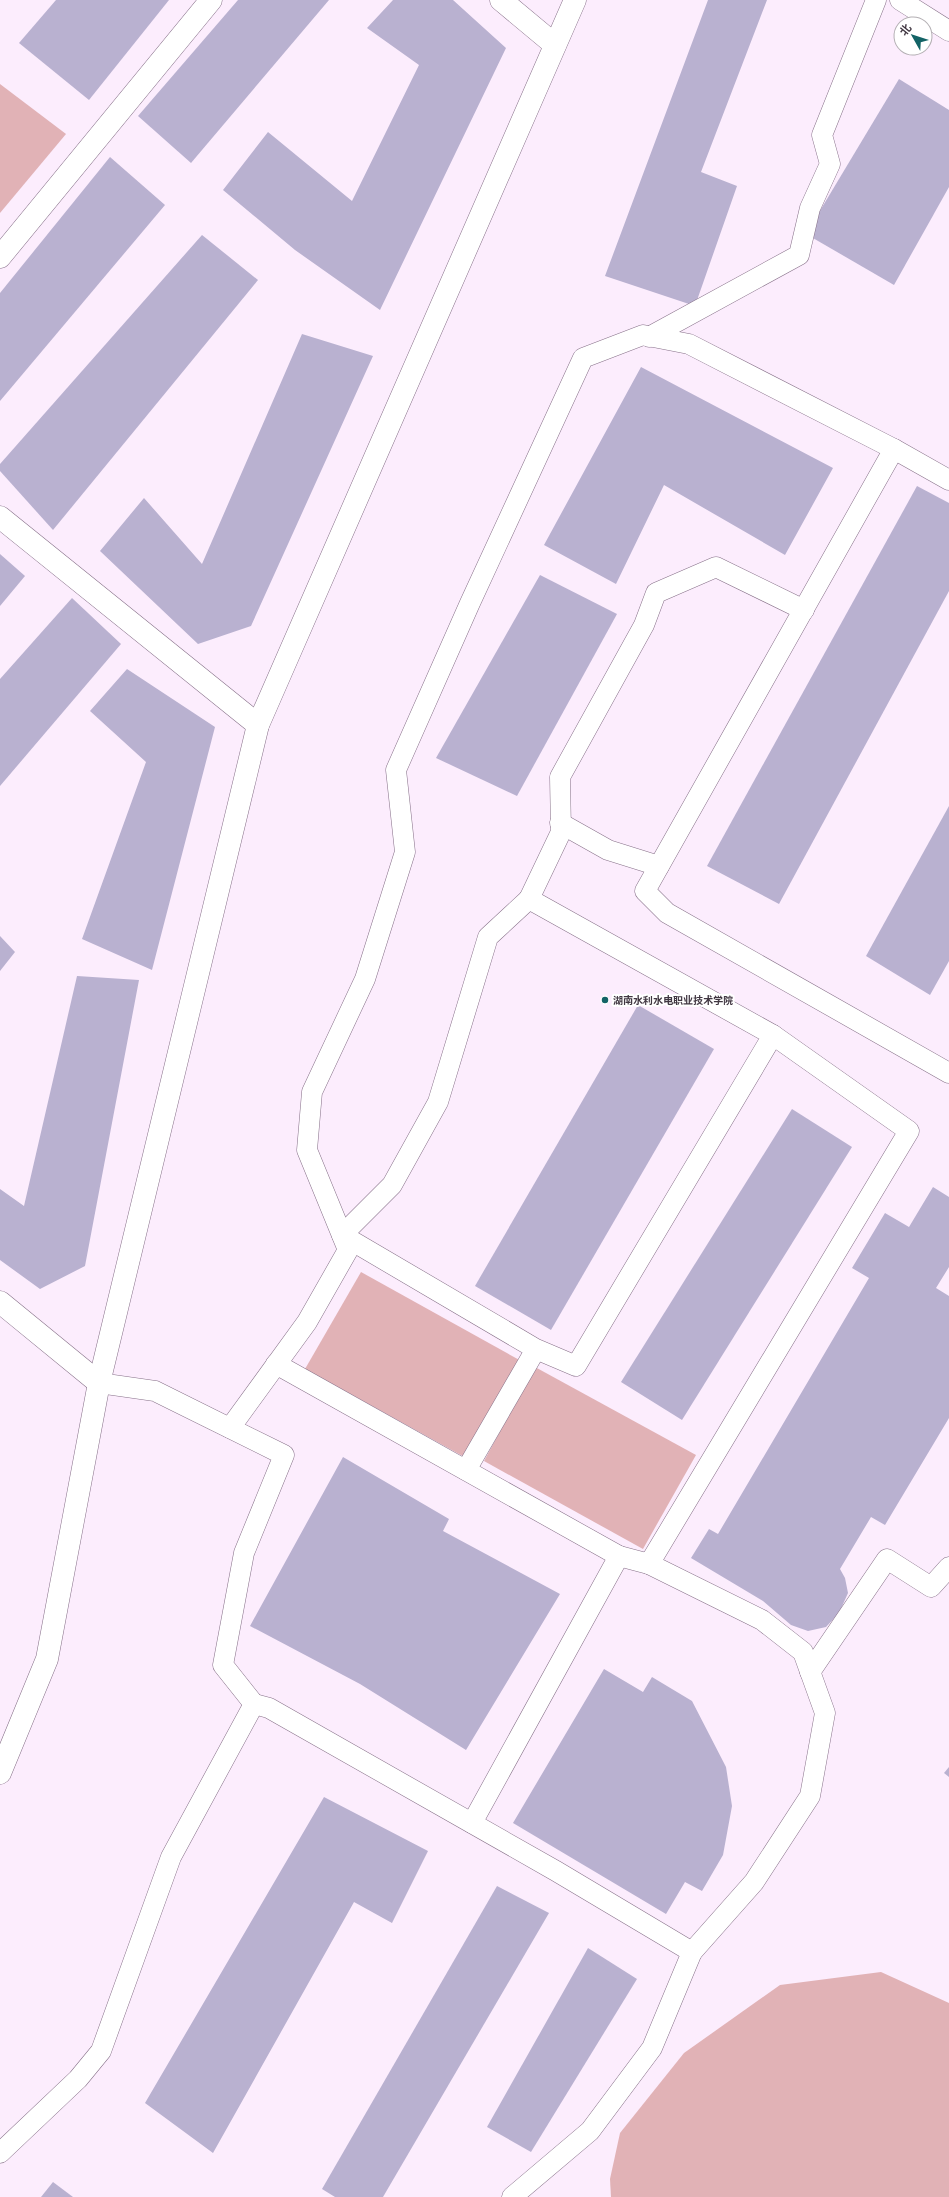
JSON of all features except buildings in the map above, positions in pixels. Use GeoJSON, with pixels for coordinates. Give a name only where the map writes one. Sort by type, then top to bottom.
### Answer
{"type":"FeatureCollection","features":[{"type":"Feature","properties":{"kind":"street"},"geometry":{"type":"LineString","coordinates":[[0,257],[211,0]]}},
{"type":"Feature","properties":{"kind":"street"},"geometry":{"type":"LineString","coordinates":[[501,0],[555,44]]}},
{"type":"Feature","properties":{"kind":"street"},"geometry":{"type":"LineString","coordinates":[[0,1773],[47,1659],[99,1383],[258,725],[575,0]]}},
{"type":"Feature","properties":{"kind":"street"},"geometry":{"type":"LineString","coordinates":[[0,517],[258,725]]}},
{"type":"Feature","properties":{"kind":"street"},"geometry":{"type":"LineString","coordinates":[[0,1302],[99,1383]]}},
{"type":"Feature","properties":{"kind":"lane"},"geometry":{"type":"LineString","coordinates":[[649,336],[799,255],[810,208],[830,164],[822,135],[876,0]]}},
{"type":"Feature","properties":{"kind":"lane"},"geometry":{"type":"LineString","coordinates":[[900,0],[949,31]]}},
{"type":"Feature","properties":{"kind":"lane"},"geometry":{"type":"LineString","coordinates":[[230,1428],[307,1322],[348,1250],[308,1150],[312,1092],[365,980],[405,852],[396,770],[470,603],[583,358],[643,335],[689,344],[894,449],[949,480]]}},
{"type":"Feature","properties":{"kind":"lane"},"geometry":{"type":"LineString","coordinates":[[894,449],[645,891],[667,913],[949,1073]]}},
{"type":"Feature","properties":{"kind":"lane"},"geometry":{"type":"LineString","coordinates":[[342,1235],[392,1186],[438,1102],[488,937],[529,899],[561,832],[560,778],[644,625],[656,593],[716,567],[804,610]]}},
{"type":"Feature","properties":{"kind":"lane"},"geometry":{"type":"LineString","coordinates":[[560,823],[608,850],[659,866]]}},
{"type":"Feature","properties":{"kind":"lane"},"geometry":{"type":"LineString","coordinates":[[529,899],[773,1035],[909,1131],[649,1564]]}},
{"type":"Feature","properties":{"kind":"lane"},"geometry":{"type":"LineString","coordinates":[[342,1235],[536,1349],[576,1366],[773,1035]]}},
{"type":"Feature","properties":{"kind":"lane"},"geometry":{"type":"LineString","coordinates":[[466,1470],[536,1349]]}},
{"type":"Feature","properties":{"kind":"lane"},"geometry":{"type":"LineString","coordinates":[[276,1364],[619,1556],[649,1564],[762,1620],[803,1652],[825,1713],[810,1796],[754,1882],[692,1952],[652,2048],[590,2131],[512,2197]]}},
{"type":"Feature","properties":{"kind":"lane"},"geometry":{"type":"LineString","coordinates":[[99,1383],[155,1391],[284,1455],[244,1553],[223,1665],[254,1704],[269,1708],[472,1823],[692,1952]]}},
{"type":"Feature","properties":{"kind":"lane"},"geometry":{"type":"LineString","coordinates":[[472,1823],[619,1556]]}},
{"type":"Feature","properties":{"kind":"lane"},"geometry":{"type":"LineString","coordinates":[[810,1672],[887,1559],[931,1587],[949,1567]]}},
{"type":"Feature","properties":{"kind":"lane"},"geometry":{"type":"LineString","coordinates":[[0,2153],[78,2079],[101,2051],[171,1857],[254,1704]]}},
{"type":"Feature","properties":{"kind":"shaded area"},"geometry":{"type":"Polygon","coordinates":[[[0,84],[66,134],[0,213],[0,84]]]}},
{"type":"Feature","properties":{"kind":"shaded area"},"geometry":{"type":"Polygon","coordinates":[[[361,1272],[523,1362],[468,1459],[305,1369],[361,1272]]]}},
{"type":"Feature","properties":{"kind":"shaded area"},"geometry":{"type":"Polygon","coordinates":[[[535,1367],[696,1455],[643,1549],[484,1461],[535,1367]]]}},
{"type":"Feature","properties":{"kind":"shaded area"},"geometry":{"type":"Polygon","coordinates":[[[881,1972],[949,2003],[949,2197],[611,2197],[610,2179],[620,2133],[684,2053],[780,1985],[881,1972]]]}},
{"type":"Feature","properties":{"kind":"place","name":"湖南水利水电职业技术学院"},"geometry":{"type":"Point","coordinates":[605,1000]}}]}
